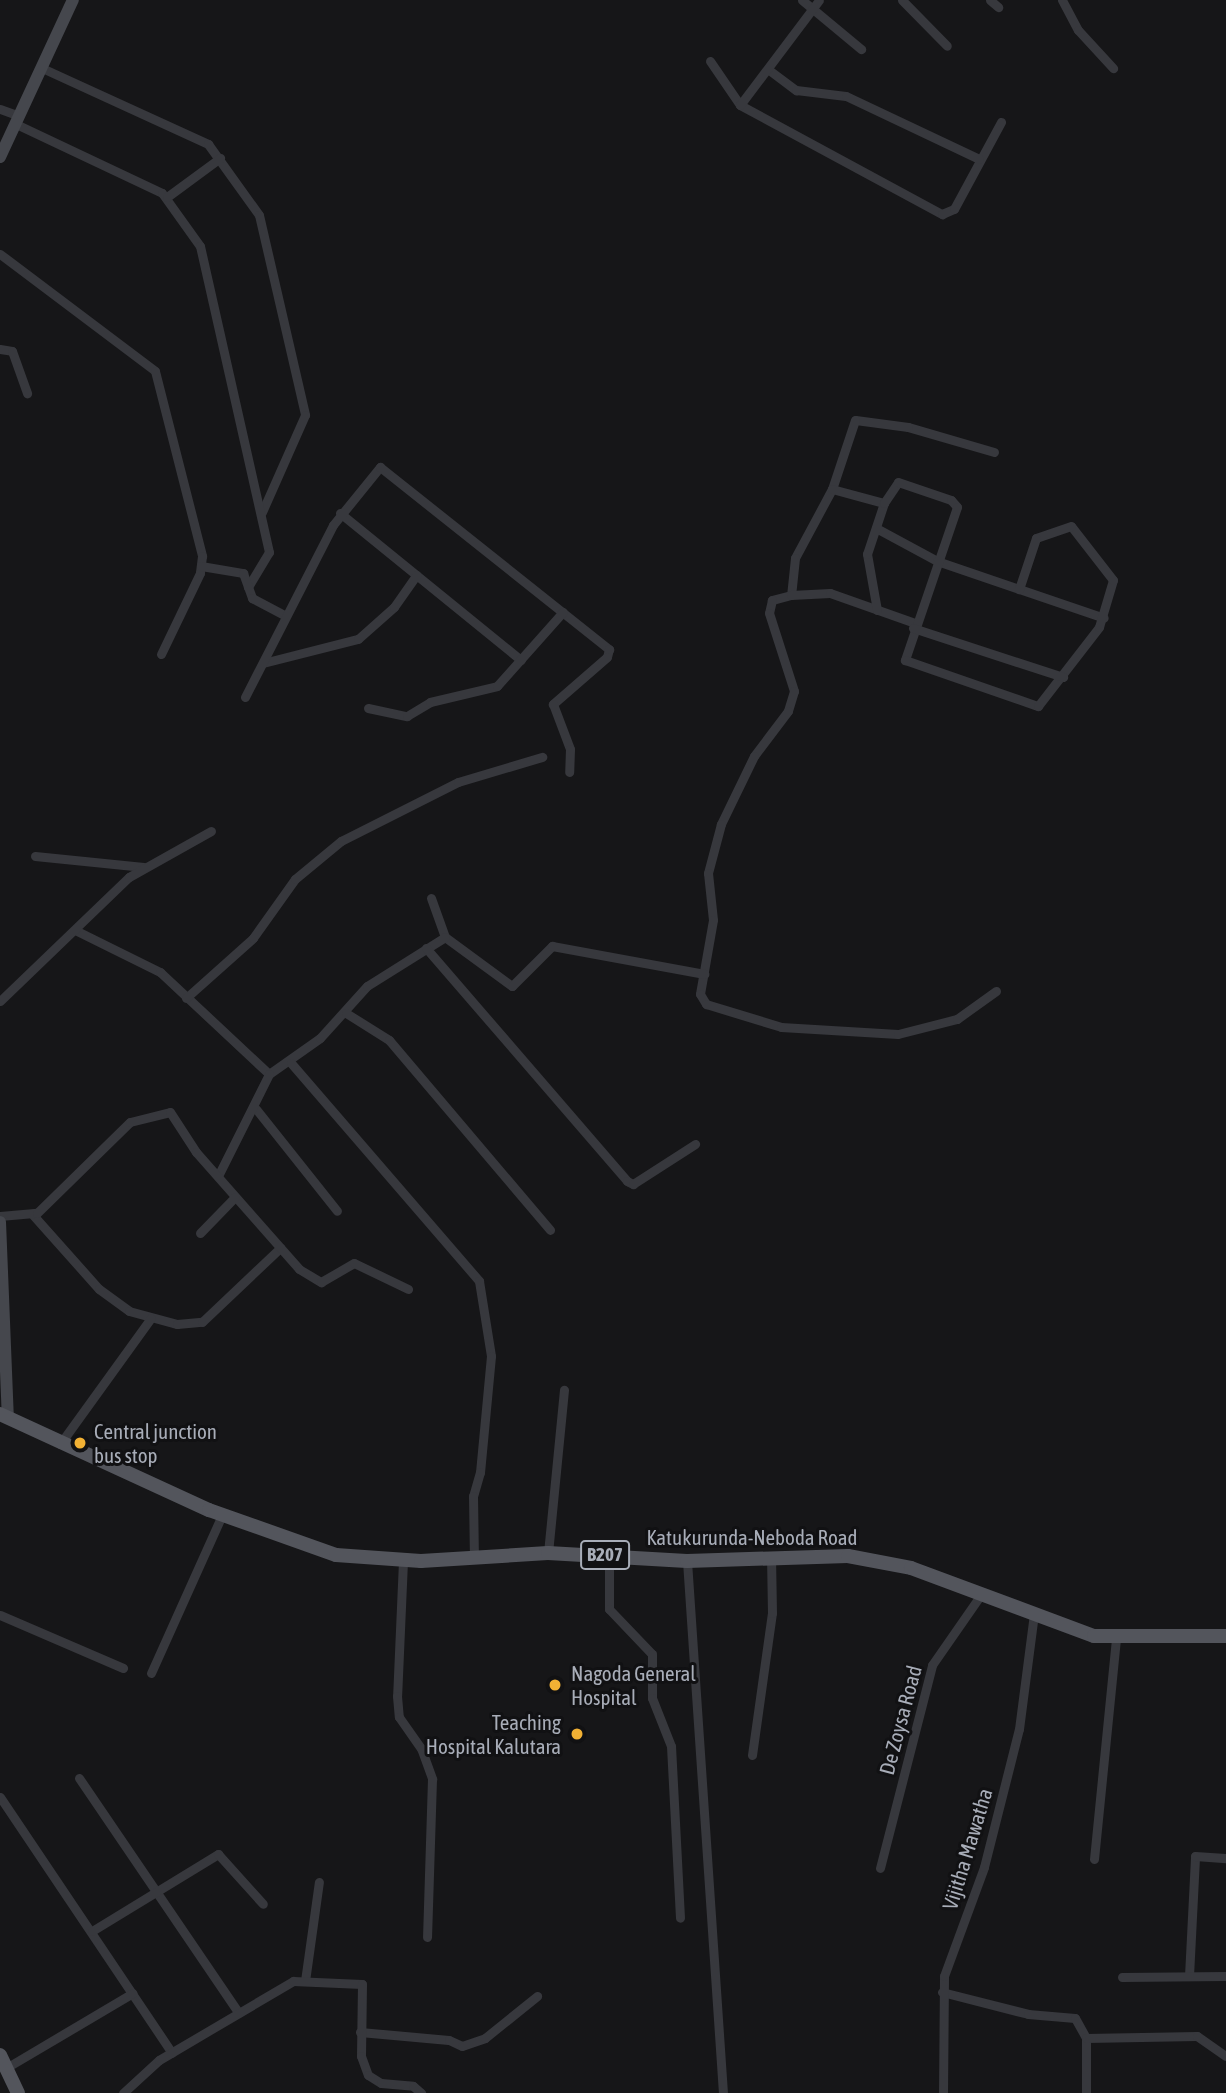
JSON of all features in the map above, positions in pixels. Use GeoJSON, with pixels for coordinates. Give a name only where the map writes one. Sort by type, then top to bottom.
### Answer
{"type":"FeatureCollection","features":[{"type":"Feature","properties":{"kind":"main road"},"geometry":{"type":"LineString","coordinates":[[0,157],[73,0]]}},
{"type":"Feature","properties":{"kind":"main road"},"geometry":{"type":"LineString","coordinates":[[0,1222],[4,1416]]}},
{"type":"Feature","properties":{"kind":"main road","name":"Katukurunda-Neboda Road"},"geometry":{"type":"LineString","coordinates":[[4,1416],[60,1444],[222,1515],[320,1552],[404,1561],[548,1553],[687,1561],[771,1558],[879,1560],[982,1593],[1094,1636],[1226,1636]]}},
{"type":"Feature","properties":{"kind":"main road"},"geometry":{"type":"LineString","coordinates":[[3,2062],[18,2093]]}},
{"type":"Feature","properties":{"kind":"street"},"geometry":{"type":"LineString","coordinates":[[802,0],[861,49]]}},
{"type":"Feature","properties":{"kind":"street"},"geometry":{"type":"LineString","coordinates":[[740,105],[769,70],[819,0]]}},
{"type":"Feature","properties":{"kind":"street"},"geometry":{"type":"LineString","coordinates":[[902,0],[947,46]]}},
{"type":"Feature","properties":{"kind":"street"},"geometry":{"type":"LineString","coordinates":[[990,0],[998,7]]}},
{"type":"Feature","properties":{"kind":"street"},"geometry":{"type":"LineString","coordinates":[[1062,0],[1078,30],[1113,68]]}},
{"type":"Feature","properties":{"kind":"street"},"geometry":{"type":"LineString","coordinates":[[709,61],[740,105],[942,214],[954,209],[1001,122]]}},
{"type":"Feature","properties":{"kind":"street"},"geometry":{"type":"LineString","coordinates":[[42,68],[208,144],[263,223],[305,408],[262,512]]}},
{"type":"Feature","properties":{"kind":"street"},"geometry":{"type":"LineString","coordinates":[[769,70],[796,90],[846,96],[979,159]]}},
{"type":"Feature","properties":{"kind":"street"},"geometry":{"type":"LineString","coordinates":[[0,109],[167,197],[206,261],[262,512],[268,557],[248,587]]}},
{"type":"Feature","properties":{"kind":"street"},"geometry":{"type":"LineString","coordinates":[[167,197],[220,158]]}},
{"type":"Feature","properties":{"kind":"street"},"geometry":{"type":"LineString","coordinates":[[0,254],[155,371],[201,566],[161,654]]}},
{"type":"Feature","properties":{"kind":"street"},"geometry":{"type":"LineString","coordinates":[[0,349],[12,351],[27,393]]}},
{"type":"Feature","properties":{"kind":"street"},"geometry":{"type":"LineString","coordinates":[[791,594],[803,537],[832,489],[859,419],[994,452]]}},
{"type":"Feature","properties":{"kind":"street"},"geometry":{"type":"LineString","coordinates":[[245,696],[340,513],[376,469],[385,468],[610,653],[553,704],[570,748],[569,772]]}},
{"type":"Feature","properties":{"kind":"street"},"geometry":{"type":"LineString","coordinates":[[877,610],[866,559],[884,503],[898,482],[954,503],[937,561],[903,656],[908,663],[1034,706],[1063,677],[1104,618],[1113,580],[1074,527],[1037,538],[1019,589]]}},
{"type":"Feature","properties":{"kind":"street"},"geometry":{"type":"LineString","coordinates":[[832,489],[884,503]]}},
{"type":"Feature","properties":{"kind":"street"},"geometry":{"type":"LineString","coordinates":[[340,513],[521,660]]}},
{"type":"Feature","properties":{"kind":"street"},"geometry":{"type":"LineString","coordinates":[[876,528],[937,561],[1104,618]]}},
{"type":"Feature","properties":{"kind":"street"},"geometry":{"type":"LineString","coordinates":[[201,566],[238,570],[255,602],[286,616]]}},
{"type":"Feature","properties":{"kind":"street"},"geometry":{"type":"LineString","coordinates":[[263,663],[358,639],[394,607],[416,575]]}},
{"type":"Feature","properties":{"kind":"street"},"geometry":{"type":"LineString","coordinates":[[996,991],[982,1005],[929,1031],[820,1033],[706,1004],[700,994],[713,920],[708,873],[721,824],[754,756],[788,711],[794,691],[769,613],[779,594],[830,593],[1063,677]]}},
{"type":"Feature","properties":{"kind":"street"},"geometry":{"type":"LineString","coordinates":[[368,708],[407,716],[430,702],[497,686],[563,612]]}},
{"type":"Feature","properties":{"kind":"street"},"geometry":{"type":"LineString","coordinates":[[186,998],[253,938],[286,889],[333,847],[458,782],[542,757]]}},
{"type":"Feature","properties":{"kind":"street"},"geometry":{"type":"LineString","coordinates":[[0,1001],[145,867],[211,831]]}},
{"type":"Feature","properties":{"kind":"street"},"geometry":{"type":"LineString","coordinates":[[35,856],[145,867]]}},
{"type":"Feature","properties":{"kind":"street"},"geometry":{"type":"LineString","coordinates":[[431,898],[445,937],[512,986],[552,946],[704,974]]}},
{"type":"Feature","properties":{"kind":"street"},"geometry":{"type":"LineString","coordinates":[[77,931],[141,959],[269,1074]]}},
{"type":"Feature","properties":{"kind":"street"},"geometry":{"type":"LineString","coordinates":[[218,1176],[256,1109],[269,1074],[291,1063],[345,1013],[367,986],[445,937]]}},
{"type":"Feature","properties":{"kind":"street"},"geometry":{"type":"LineString","coordinates":[[426,948],[627,1181],[633,1184],[695,1144]]}},
{"type":"Feature","properties":{"kind":"street"},"geometry":{"type":"LineString","coordinates":[[345,1013],[389,1040],[550,1230]]}},
{"type":"Feature","properties":{"kind":"street"},"geometry":{"type":"LineString","coordinates":[[291,1063],[479,1281],[491,1356],[480,1472],[472,1496],[474,1557]]}},
{"type":"Feature","properties":{"kind":"street"},"geometry":{"type":"LineString","coordinates":[[256,1109],[337,1211]]}},
{"type":"Feature","properties":{"kind":"street"},"geometry":{"type":"LineString","coordinates":[[0,1216],[33,1215],[52,1203],[121,1129],[163,1111],[174,1114],[181,1134],[280,1248],[321,1282],[354,1263],[408,1289]]}},
{"type":"Feature","properties":{"kind":"street"},"geometry":{"type":"LineString","coordinates":[[200,1233],[235,1197]]}},
{"type":"Feature","properties":{"kind":"street"},"geometry":{"type":"LineString","coordinates":[[33,1215],[99,1289],[129,1311],[151,1318],[202,1322],[280,1248]]}},
{"type":"Feature","properties":{"kind":"street"},"geometry":{"type":"LineString","coordinates":[[60,1444],[151,1318]]}},
{"type":"Feature","properties":{"kind":"street"},"geometry":{"type":"LineString","coordinates":[[548,1553],[564,1390]]}},
{"type":"Feature","properties":{"kind":"street"},"geometry":{"type":"LineString","coordinates":[[151,1673],[222,1515]]}},
{"type":"Feature","properties":{"kind":"street"},"geometry":{"type":"LineString","coordinates":[[609,1555],[609,1609],[626,1631],[643,1640],[653,1659],[652,1698],[671,1746],[680,1918]]}},
{"type":"Feature","properties":{"kind":"street"},"geometry":{"type":"LineString","coordinates":[[752,1755],[772,1613],[771,1558]]}},
{"type":"Feature","properties":{"kind":"street"},"geometry":{"type":"LineString","coordinates":[[404,1561],[397,1696],[399,1717],[421,1748],[432,1779],[427,1937]]}},
{"type":"Feature","properties":{"kind":"street"},"geometry":{"type":"LineString","coordinates":[[687,1561],[723,2093]]}},
{"type":"Feature","properties":{"kind":"street","name":"De Zoysa Road"},"geometry":{"type":"LineString","coordinates":[[880,1868],[932,1665],[982,1593]]}},
{"type":"Feature","properties":{"kind":"street","name":"Vijitha Mawatha"},"geometry":{"type":"LineString","coordinates":[[943,2093],[947,2067],[942,1992],[984,1867],[1019,1729],[1034,1614]]}},
{"type":"Feature","properties":{"kind":"street"},"geometry":{"type":"LineString","coordinates":[[0,1615],[123,1668]]}},
{"type":"Feature","properties":{"kind":"street"},"geometry":{"type":"LineString","coordinates":[[1094,1859],[1116,1638]]}},
{"type":"Feature","properties":{"kind":"street"},"geometry":{"type":"LineString","coordinates":[[79,1778],[239,2013]]}},
{"type":"Feature","properties":{"kind":"street"},"geometry":{"type":"LineString","coordinates":[[0,1797],[172,2053]]}},
{"type":"Feature","properties":{"kind":"street"},"geometry":{"type":"LineString","coordinates":[[92,1931],[218,1854],[263,1904]]}},
{"type":"Feature","properties":{"kind":"street"},"geometry":{"type":"LineString","coordinates":[[1189,1976],[1195,1856],[1226,1858]]}},
{"type":"Feature","properties":{"kind":"street"},"geometry":{"type":"LineString","coordinates":[[305,1981],[319,1882]]}},
{"type":"Feature","properties":{"kind":"street"},"geometry":{"type":"LineString","coordinates":[[1122,1977],[1226,1976]]}},
{"type":"Feature","properties":{"kind":"street"},"geometry":{"type":"LineString","coordinates":[[123,2093],[172,2053],[281,1986],[305,1981],[362,1984],[360,2032],[368,2075],[381,2083],[413,2086],[421,2093]]}},
{"type":"Feature","properties":{"kind":"street"},"geometry":{"type":"LineString","coordinates":[[942,1992],[1028,2014],[1075,2018],[1086,2038],[1086,2093]]}},
{"type":"Feature","properties":{"kind":"street"},"geometry":{"type":"LineString","coordinates":[[3,2062],[133,1993]]}},
{"type":"Feature","properties":{"kind":"street"},"geometry":{"type":"LineString","coordinates":[[360,2032],[449,2040],[462,2046],[485,2038],[537,1996]]}},
{"type":"Feature","properties":{"kind":"street"},"geometry":{"type":"LineString","coordinates":[[1086,2038],[1197,2036],[1212,2042],[1226,2056]]}},
{"type":"Feature","properties":{"kind":"place","name":"Central junction bus stop"},"geometry":{"type":"Point","coordinates":[80,1443]}},
{"type":"Feature","properties":{"kind":"place","name":"Nagoda General Hospital"},"geometry":{"type":"Point","coordinates":[555,1685]}},
{"type":"Feature","properties":{"kind":"place","name":"Teaching Hospital Kalutara"},"geometry":{"type":"Point","coordinates":[577,1734]}}]}
